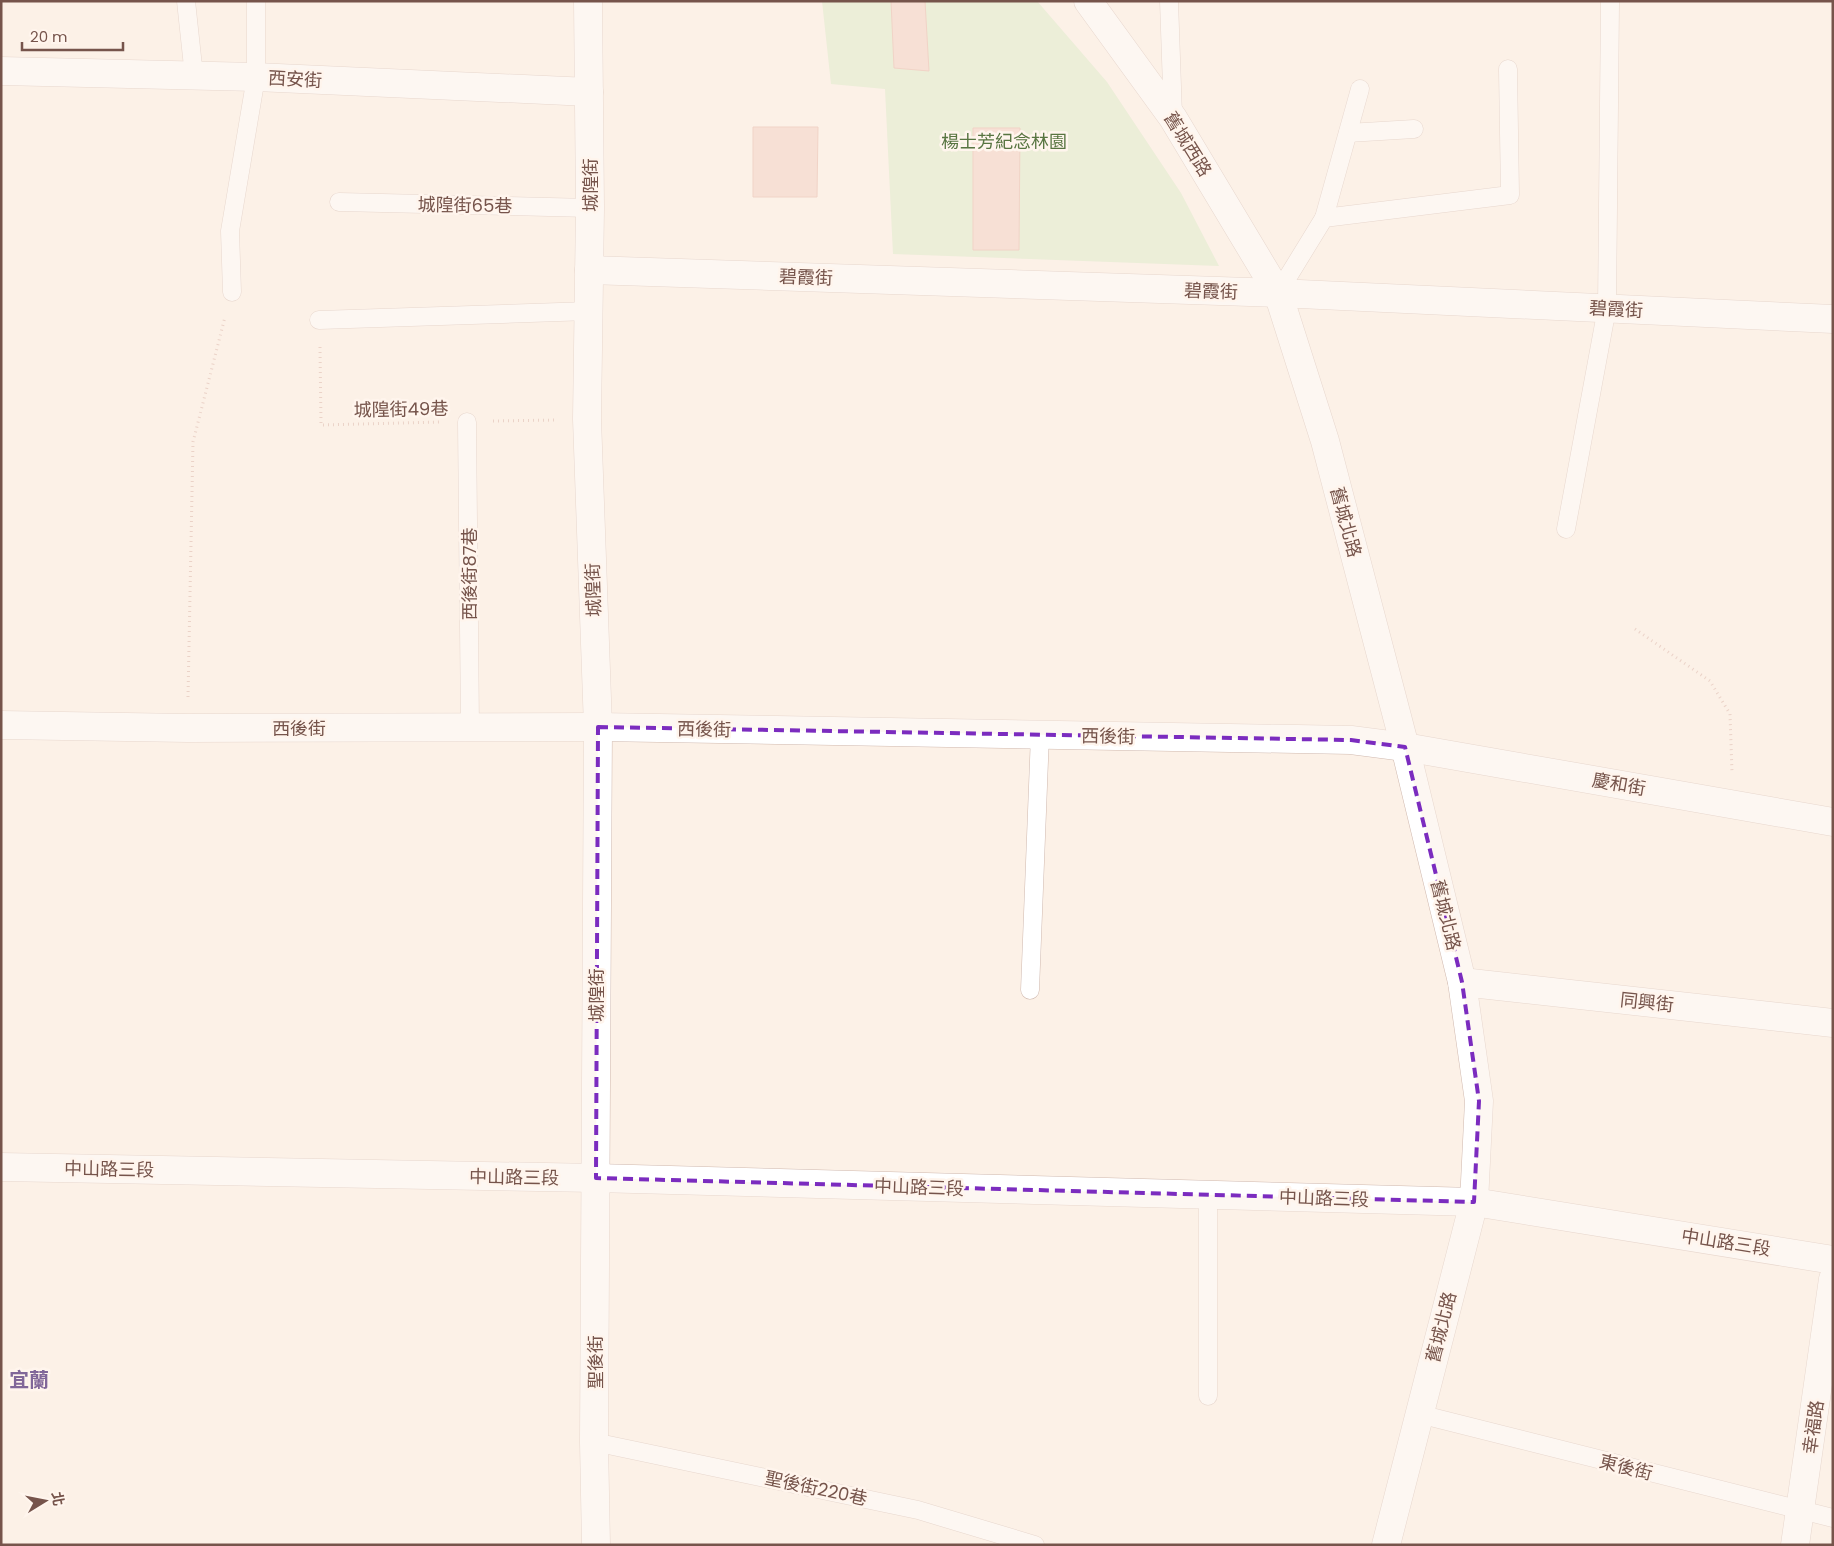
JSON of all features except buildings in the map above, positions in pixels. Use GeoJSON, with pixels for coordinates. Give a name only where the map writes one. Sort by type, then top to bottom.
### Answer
{"type":"FeatureCollection","features":[{"type":"Feature","properties":{"kind":"street","name":"城隍街"},"geometry":{"type":"LineString","coordinates":[[588,1],[590,208],[587,419],[598,727],[596,1178]]}},
{"type":"Feature","properties":{"kind":"street","name":"舊城西路"},"geometry":{"type":"LineString","coordinates":[[1088,1],[1173,118],[1278,293]]}},
{"type":"Feature","properties":{"kind":"street","name":"西安街"},"geometry":{"type":"LineString","coordinates":[[1,71],[256,77],[589,92]]}},
{"type":"Feature","properties":{"kind":"street","name":"碧霞街"},"geometry":{"type":"LineString","coordinates":[[589,270],[1278,293],[1833,319]]}},
{"type":"Feature","properties":{"kind":"street","name":"舊城北路"},"geometry":{"type":"LineString","coordinates":[[1278,293],[1325,440],[1405,748],[1462,982],[1479,1101],[1474,1202],[1386,1545]]}},
{"type":"Feature","properties":{"kind":"street","name":"西後街"},"geometry":{"type":"LineString","coordinates":[[1,725],[188,728],[598,727],[1351,740],[1405,748]]}},
{"type":"Feature","properties":{"kind":"street","name":"慶和街"},"geometry":{"type":"LineString","coordinates":[[1405,748],[1833,822]]}},
{"type":"Feature","properties":{"kind":"street","name":"同興街"},"geometry":{"type":"LineString","coordinates":[[1462,982],[1833,1022]]}},
{"type":"Feature","properties":{"kind":"street","name":"中山路三段"},"geometry":{"type":"LineString","coordinates":[[1,1167],[596,1178],[1474,1202],[1833,1260]]}},
{"type":"Feature","properties":{"kind":"street","name":"聖後街"},"geometry":{"type":"LineString","coordinates":[[596,1178],[594,1442],[596,1545]]}},
{"type":"Feature","properties":{"kind":"street","name":"幸福路"},"geometry":{"type":"LineString","coordinates":[[1795,1545],[1833,1279]]}},
{"type":"Feature","properties":{"kind":"lane"},"geometry":{"type":"LineString","coordinates":[[186,1],[194,76]]}},
{"type":"Feature","properties":{"kind":"lane"},"geometry":{"type":"LineString","coordinates":[[232,292],[230,231],[256,77],[256,1]]}},
{"type":"Feature","properties":{"kind":"lane"},"geometry":{"type":"LineString","coordinates":[[1169,1],[1173,118]]}},
{"type":"Feature","properties":{"kind":"lane"},"geometry":{"type":"LineString","coordinates":[[1566,529],[1607,308],[1610,3]]}},
{"type":"Feature","properties":{"kind":"lane"},"geometry":{"type":"LineString","coordinates":[[1324,218],[1510,194],[1508,69]]}},
{"type":"Feature","properties":{"kind":"lane"},"geometry":{"type":"LineString","coordinates":[[1278,293],[1324,218],[1360,89]]}},
{"type":"Feature","properties":{"kind":"lane"},"geometry":{"type":"LineString","coordinates":[[1348,133],[1414,129]]}},
{"type":"Feature","properties":{"kind":"lane","name":"城隍街65巷"},"geometry":{"type":"LineString","coordinates":[[339,202],[590,208]]}},
{"type":"Feature","properties":{"kind":"lane"},"geometry":{"type":"LineString","coordinates":[[319,320],[589,311]]}},
{"type":"Feature","properties":{"kind":"lane","name":"西後街87巷"},"geometry":{"type":"LineString","coordinates":[[468,422],[470,727]]}},
{"type":"Feature","properties":{"kind":"lane"},"geometry":{"type":"LineString","coordinates":[[1030,990],[1040,735]]}},
{"type":"Feature","properties":{"kind":"lane"},"geometry":{"type":"LineString","coordinates":[[1208,1195],[1208,1396]]}},
{"type":"Feature","properties":{"kind":"lane","name":"東後街"},"geometry":{"type":"LineString","coordinates":[[1419,1414],[1833,1518]]}},
{"type":"Feature","properties":{"kind":"lane","name":"聖後街220巷"},"geometry":{"type":"LineString","coordinates":[[594,1442],[918,1510],[1035,1545]]}},
{"type":"Feature","properties":{"kind":"path"},"geometry":{"type":"LineString","coordinates":[[188,728],[193,442],[232,292]]}},
{"type":"Feature","properties":{"kind":"path","name":"城隍街49巷"},"geometry":{"type":"LineString","coordinates":[[319,320],[322,425],[587,419]]}},
{"type":"Feature","properties":{"kind":"path"},"geometry":{"type":"LineString","coordinates":[[1635,629],[1710,681],[1730,714],[1733,767],[1730,804]]}},
{"type":"Feature","properties":{"kind":"highlighted area"},"geometry":{"type":"Polygon","coordinates":[[[598,727],[1351,740],[1405,747],[1462,982],[1479,1101],[1474,1202],[596,1178],[598,727]]]}},
{"type":"Feature","properties":{"kind":"green space","name":"楊士芳紀念林園"},"geometry":{"type":"Polygon","coordinates":[[[822,1],[1037,1],[1107,82],[1181,193],[1219,266],[893,254],[885,89],[831,84],[822,1]]]}},
{"type":"Feature","properties":{"kind":"district","name":"宜蘭"},"geometry":{"type":"Point","coordinates":[29,1380]}}]}
